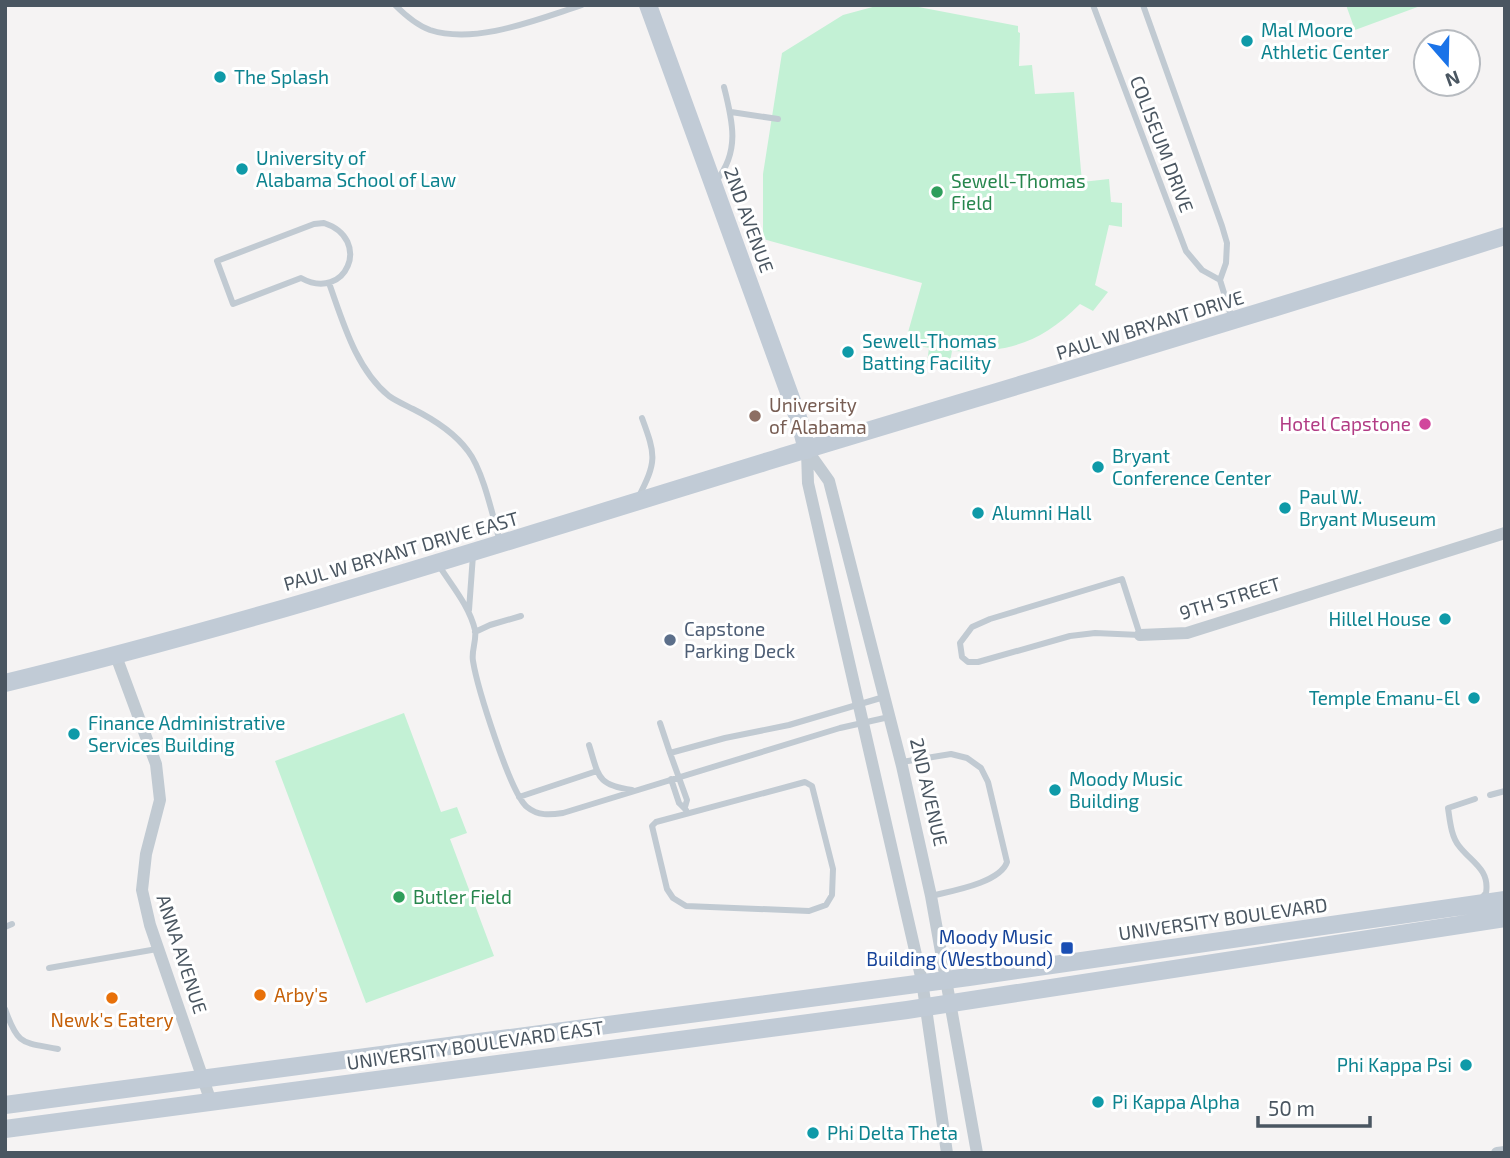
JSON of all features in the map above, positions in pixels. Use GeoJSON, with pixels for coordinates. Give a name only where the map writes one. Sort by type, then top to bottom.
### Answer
{"type":"FeatureCollection","features":[{"type":"Feature","properties":{"kind":"main road","name":"2ND AVENUE"},"geometry":{"type":"LineString","coordinates":[[648,5],[800,423],[807,450]]}},
{"type":"Feature","properties":{"kind":"main road","name":"PAUL W BRYANT DRIVE"},"geometry":{"type":"LineString","coordinates":[[807,450],[1505,236]]}},
{"type":"Feature","properties":{"kind":"main road","name":"PAUL W BRYANT DRIVE EAST"},"geometry":{"type":"LineString","coordinates":[[5,684],[116,656],[437,563],[807,450]]}},
{"type":"Feature","properties":{"kind":"main road","name":"UNIVERSITY BOULEVARD"},"geometry":{"type":"LineString","coordinates":[[946,980],[1505,900]]}},
{"type":"Feature","properties":{"kind":"main road"},"geometry":{"type":"LineString","coordinates":[[951,1003],[1505,918]]}},
{"type":"Feature","properties":{"kind":"main road","name":"UNIVERSITY BOULEVARD EAST"},"geometry":{"type":"LineString","coordinates":[[5,1105],[922,981],[946,980]]}},
{"type":"Feature","properties":{"kind":"main road","name":"UNIVERSITY BOULEVARD EAST"},"geometry":{"type":"LineString","coordinates":[[5,1129],[951,1003]]}},
{"type":"Feature","properties":{"kind":"street","name":"2ND AVENUE"},"geometry":{"type":"LineString","coordinates":[[807,450],[829,481],[901,762],[931,897],[977,1153]]}},
{"type":"Feature","properties":{"kind":"street","name":"2ND AVENUE"},"geometry":{"type":"LineString","coordinates":[[807,450],[808,483],[922,981],[947,1153]]}},
{"type":"Feature","properties":{"kind":"street","name":"9TH STREET"},"geometry":{"type":"LineString","coordinates":[[1140,635],[1187,633],[1505,533]]}},
{"type":"Feature","properties":{"kind":"street","name":"ANNA AVENUE"},"geometry":{"type":"LineString","coordinates":[[116,656],[156,764],[160,800],[146,854],[142,890],[158,948],[211,1102]]}},
{"type":"Feature","properties":{"kind":"street"},"geometry":{"type":"LineString","coordinates":[[1497,1153],[1505,1152]]}},
{"type":"Feature","properties":{"kind":"lane"},"geometry":{"type":"LineString","coordinates":[[395,5],[414,22],[449,34],[478,34],[582,5]]}},
{"type":"Feature","properties":{"kind":"lane","name":"COLISEUM DRIVE"},"geometry":{"type":"LineString","coordinates":[[1093,5],[1186,251],[1202,270],[1220,280]]}},
{"type":"Feature","properties":{"kind":"lane","name":"COLISEUM DRIVE"},"geometry":{"type":"LineString","coordinates":[[1143,5],[1227,243],[1226,262],[1220,280],[1232,321]]}},
{"type":"Feature","properties":{"kind":"lane"},"geometry":{"type":"LineString","coordinates":[[714,183],[727,167],[732,154],[731,113],[724,87]]}},
{"type":"Feature","properties":{"kind":"lane"},"geometry":{"type":"LineString","coordinates":[[731,113],[778,119]]}},
{"type":"Feature","properties":{"kind":"lane"},"geometry":{"type":"LineString","coordinates":[[324,223],[334,226],[342,233],[351,251],[346,271],[329,283],[319,285],[301,278],[233,304],[217,261],[314,224],[324,223]]}},
{"type":"Feature","properties":{"kind":"lane"},"geometry":{"type":"LineString","coordinates":[[329,283],[359,357],[373,378],[390,396],[436,422],[470,452],[501,544]]}},
{"type":"Feature","properties":{"kind":"lane"},"geometry":{"type":"LineString","coordinates":[[636,502],[650,474],[654,457],[642,418]]}},
{"type":"Feature","properties":{"kind":"lane"},"geometry":{"type":"LineString","coordinates":[[469,612],[473,552]]}},
{"type":"Feature","properties":{"kind":"lane"},"geometry":{"type":"LineString","coordinates":[[437,563],[469,612],[475,632],[473,661],[513,785],[527,807],[547,815],[563,813],[680,776],[889,717]]}},
{"type":"Feature","properties":{"kind":"lane","name":"9TH STREET"},"geometry":{"type":"LineString","coordinates":[[1122,579],[1140,635],[1095,633],[1070,636],[978,662],[968,662],[962,657],[960,643],[972,627],[1122,579]]}},
{"type":"Feature","properties":{"kind":"lane"},"geometry":{"type":"LineString","coordinates":[[475,632],[521,616]]}},
{"type":"Feature","properties":{"kind":"lane"},"geometry":{"type":"LineString","coordinates":[[670,753],[724,738],[789,725],[884,697]]}},
{"type":"Feature","properties":{"kind":"lane"},"geometry":{"type":"LineString","coordinates":[[660,723],[680,776],[687,800],[686,810]]}},
{"type":"Feature","properties":{"kind":"lane"},"geometry":{"type":"LineString","coordinates":[[589,744],[597,771],[606,784],[634,790]]}},
{"type":"Feature","properties":{"kind":"lane"},"geometry":{"type":"LineString","coordinates":[[901,762],[951,754],[967,758],[981,768],[988,782],[1007,862],[1005,868],[990,879],[931,897]]}},
{"type":"Feature","properties":{"kind":"lane"},"geometry":{"type":"LineString","coordinates":[[519,797],[597,771]]}},
{"type":"Feature","properties":{"kind":"lane"},"geometry":{"type":"LineString","coordinates":[[671,779],[679,803],[686,810]]}},
{"type":"Feature","properties":{"kind":"lane"},"geometry":{"type":"LineString","coordinates":[[809,782],[833,869],[832,895],[826,905],[809,911],[686,906],[680,903],[667,889],[652,826],[686,810],[809,782]]}},
{"type":"Feature","properties":{"kind":"lane"},"geometry":{"type":"LineString","coordinates":[[1490,795],[1505,790]]}},
{"type":"Feature","properties":{"kind":"lane"},"geometry":{"type":"LineString","coordinates":[[1475,799],[1448,808],[1452,833],[1459,846],[1479,864],[1486,880],[1486,892],[1475,904]]}},
{"type":"Feature","properties":{"kind":"lane"},"geometry":{"type":"LineString","coordinates":[[49,968],[158,948]]}},
{"type":"Feature","properties":{"kind":"lane"},"geometry":{"type":"LineString","coordinates":[[5,1009],[13,1033],[22,1042],[58,1049]]}},
{"type":"Feature","properties":{"kind":"green space","name":"Sewell-Thomas Field"},"geometry":{"type":"Polygon","coordinates":[[[880,5],[908,5],[1018,26],[1019,66],[1032,65],[1035,94],[1074,92],[1082,182],[1109,179],[1111,202],[1122,203],[1122,227],[1109,225],[1095,285],[1108,292],[1093,311],[1080,304],[1051,329],[1022,343],[990,350],[952,351],[949,367],[927,363],[929,348],[905,343],[922,283],[763,239],[763,174],[782,53],[843,15],[880,5]]]}},
{"type":"Feature","properties":{"kind":"green space"},"geometry":{"type":"Polygon","coordinates":[[[1346,5],[1423,5],[1355,30],[1346,5]]]}},
{"type":"Feature","properties":{"kind":"green space","name":"Butler Field"},"geometry":{"type":"Polygon","coordinates":[[[404,713],[441,812],[457,807],[467,833],[450,839],[494,956],[366,1003],[275,761],[404,713]]]}},
{"type":"Feature","properties":{"kind":"place","name":"Mal Moore Athletic Center"},"geometry":{"type":"Point","coordinates":[1247,41]}},
{"type":"Feature","properties":{"kind":"place","name":"The Splash"},"geometry":{"type":"Point","coordinates":[220,77]}},
{"type":"Feature","properties":{"kind":"place","name":"University of Alabama School of Law"},"geometry":{"type":"Point","coordinates":[242,169]}},
{"type":"Feature","properties":{"kind":"place","name":"Sewell-Thomas Field"},"geometry":{"type":"Point","coordinates":[937,192]}},
{"type":"Feature","properties":{"kind":"place","name":"Sewell-Thomas Batting Facility"},"geometry":{"type":"Point","coordinates":[848,352]}},
{"type":"Feature","properties":{"kind":"place","name":"University of Alabama"},"geometry":{"type":"Point","coordinates":[755,416]}},
{"type":"Feature","properties":{"kind":"place","name":"Hotel Capstone"},"geometry":{"type":"Point","coordinates":[1425,424]}},
{"type":"Feature","properties":{"kind":"place","name":"Bryant Conference Center"},"geometry":{"type":"Point","coordinates":[1098,467]}},
{"type":"Feature","properties":{"kind":"place","name":"Paul W. Bryant Museum"},"geometry":{"type":"Point","coordinates":[1285,508]}},
{"type":"Feature","properties":{"kind":"place","name":"Alumni Hall"},"geometry":{"type":"Point","coordinates":[978,513]}},
{"type":"Feature","properties":{"kind":"place","name":"Hillel House"},"geometry":{"type":"Point","coordinates":[1445,619]}},
{"type":"Feature","properties":{"kind":"place","name":"Capstone Parking Deck"},"geometry":{"type":"Point","coordinates":[670,640]}},
{"type":"Feature","properties":{"kind":"place","name":"Temple Emanu-El"},"geometry":{"type":"Point","coordinates":[1474,698]}},
{"type":"Feature","properties":{"kind":"place","name":"Finance Administrative Services Building"},"geometry":{"type":"Point","coordinates":[74,734]}},
{"type":"Feature","properties":{"kind":"place","name":"Moody Music Building"},"geometry":{"type":"Point","coordinates":[1055,790]}},
{"type":"Feature","properties":{"kind":"place","name":"Butler Field"},"geometry":{"type":"Point","coordinates":[399,897]}},
{"type":"Feature","properties":{"kind":"place","name":"Moody Music Building (Westbound)"},"geometry":{"type":"Point","coordinates":[1067,948]}},
{"type":"Feature","properties":{"kind":"place","name":"Arby's"},"geometry":{"type":"Point","coordinates":[260,995]}},
{"type":"Feature","properties":{"kind":"place","name":"Newk's Eatery"},"geometry":{"type":"Point","coordinates":[112,998]}},
{"type":"Feature","properties":{"kind":"place","name":"Phi Kappa Psi"},"geometry":{"type":"Point","coordinates":[1466,1065]}},
{"type":"Feature","properties":{"kind":"place","name":"Pi Kappa Alpha"},"geometry":{"type":"Point","coordinates":[1098,1102]}},
{"type":"Feature","properties":{"kind":"place","name":"Phi Delta Theta"},"geometry":{"type":"Point","coordinates":[813,1133]}}]}
